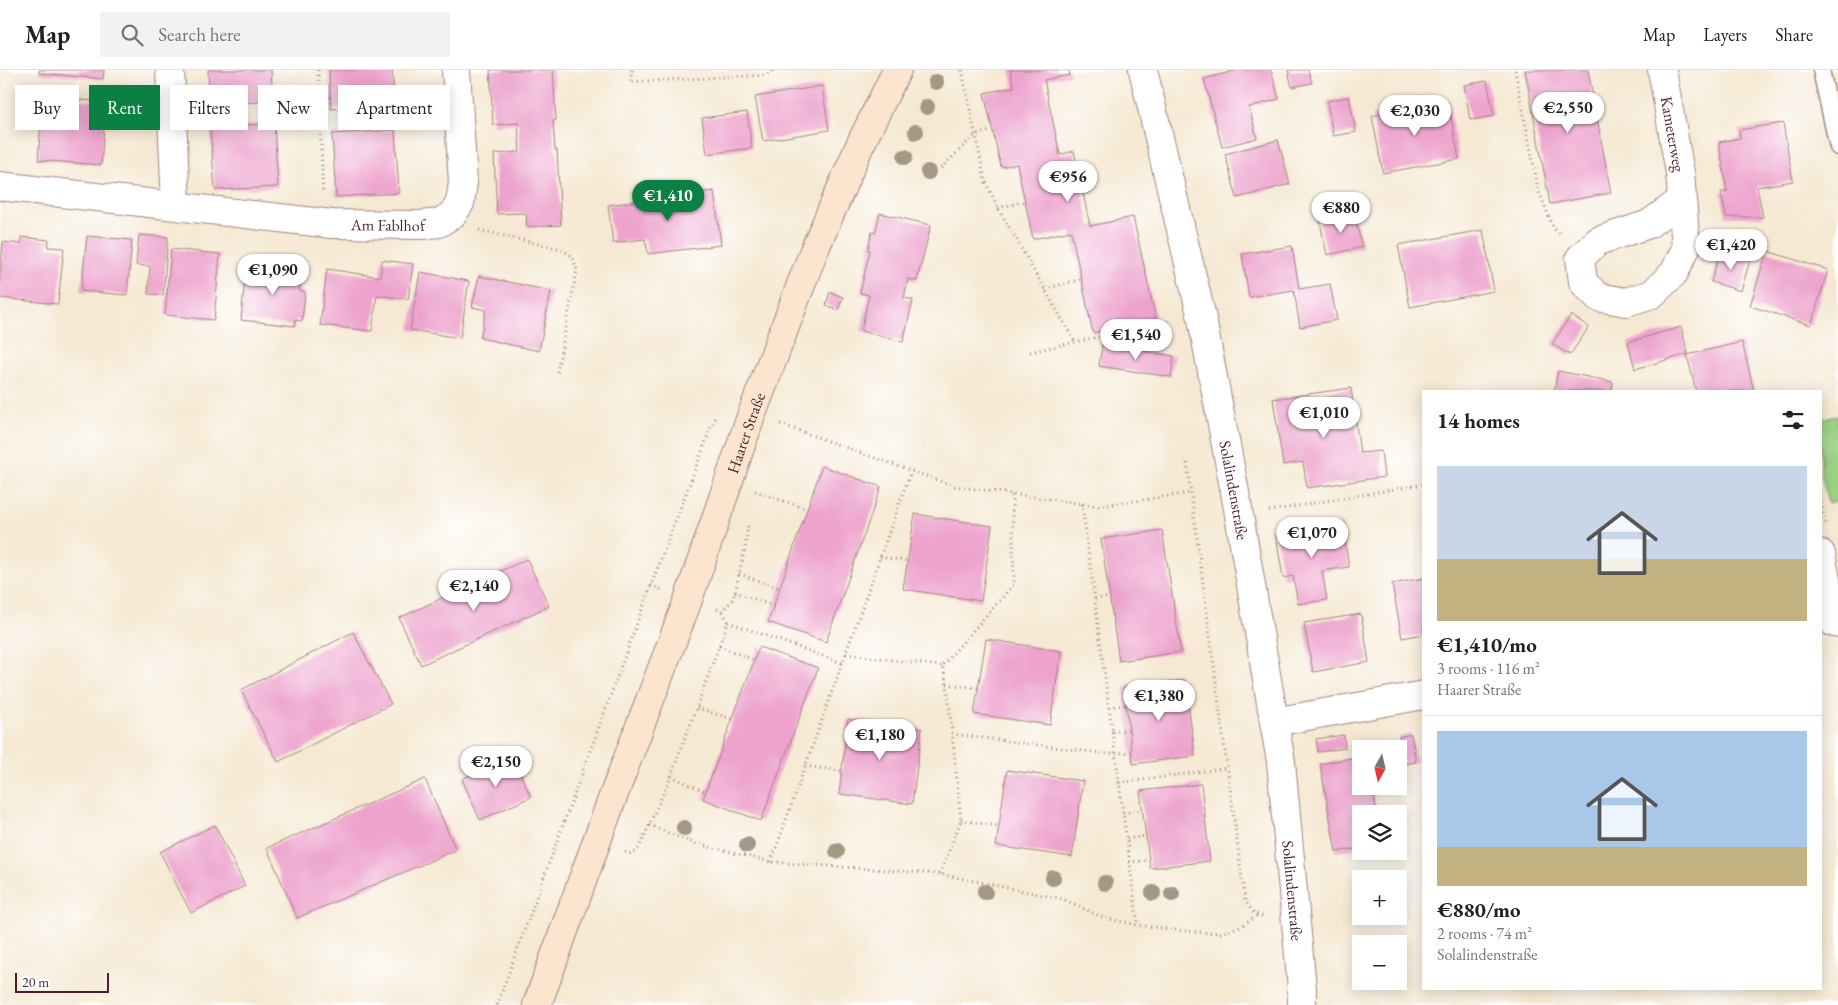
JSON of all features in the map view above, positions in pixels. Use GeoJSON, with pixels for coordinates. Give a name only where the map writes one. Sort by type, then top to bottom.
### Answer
{"type":"FeatureCollection","features":[{"type":"Feature","properties":{"kind":"main road","name":"Haarer Straße"},"geometry":{"type":"LineString","coordinates":[[537,1005],[611,802],[688,600],[750,419],[813,253],[860,146],[897,70]]}},
{"type":"Feature","properties":{"kind":"street"},"geometry":{"type":"LineString","coordinates":[[170,70],[176,206]]}},
{"type":"Feature","properties":{"kind":"street"},"geometry":{"type":"LineString","coordinates":[[453,214],[460,203],[463,183],[456,70]]}},
{"type":"Feature","properties":{"kind":"street","name":"Solalindenstraße"},"geometry":{"type":"LineString","coordinates":[[1143,70],[1201,314],[1237,503],[1281,762],[1302,1005]]}},
{"type":"Feature","properties":{"kind":"street","name":"Kameterweg"},"geometry":{"type":"LineString","coordinates":[[1587,251],[1580,258],[1582,282],[1598,297],[1626,302],[1652,294],[1674,273],[1686,248],[1683,199],[1662,70]]}},
{"type":"Feature","properties":{"kind":"street","name":"Am Fablhof"},"geometry":{"type":"LineString","coordinates":[[0,186],[324,223],[420,225],[439,223],[453,214]]}},
{"type":"Feature","properties":{"kind":"street"},"geometry":{"type":"LineString","coordinates":[[1587,251],[1598,241],[1650,224],[1683,199]]}},
{"type":"Feature","properties":{"kind":"street"},"geometry":{"type":"LineString","coordinates":[[1822,550],[1838,545]]}},
{"type":"Feature","properties":{"kind":"street"},"geometry":{"type":"LineString","coordinates":[[1822,561],[1831,624]]}},
{"type":"Feature","properties":{"kind":"street"},"geometry":{"type":"LineString","coordinates":[[1274,722],[1422,695]]}},
{"type":"Feature","properties":{"kind":"lane"},"geometry":{"type":"LineString","coordinates":[[1821,70],[1838,147]]}},
{"type":"Feature","properties":{"kind":"path"},"geometry":{"type":"LineString","coordinates":[[318,70],[324,223]]}},
{"type":"Feature","properties":{"kind":"path"},"geometry":{"type":"LineString","coordinates":[[632,70],[630,82],[766,75],[772,70]]}},
{"type":"Feature","properties":{"kind":"path"},"geometry":{"type":"LineString","coordinates":[[962,70],[985,182],[1075,342]]}},
{"type":"Feature","properties":{"kind":"path"},"geometry":{"type":"LineString","coordinates":[[1515,70],[1539,192],[1554,229],[1587,251]]}},
{"type":"Feature","properties":{"kind":"path"},"geometry":{"type":"LineString","coordinates":[[941,168],[975,135],[992,130]]}},
{"type":"Feature","properties":{"kind":"path"},"geometry":{"type":"LineString","coordinates":[[998,208],[1025,201]]}},
{"type":"Feature","properties":{"kind":"path"},"geometry":{"type":"LineString","coordinates":[[453,214],[470,227],[560,249],[572,256],[577,270],[557,373]]}},
{"type":"Feature","properties":{"kind":"path"},"geometry":{"type":"LineString","coordinates":[[1045,289],[1081,279]]}},
{"type":"Feature","properties":{"kind":"path"},"geometry":{"type":"LineString","coordinates":[[1030,352],[1201,314]]}},
{"type":"Feature","properties":{"kind":"path"},"geometry":{"type":"LineString","coordinates":[[497,1005],[650,586],[715,417]]}},
{"type":"Feature","properties":{"kind":"path"},"geometry":{"type":"LineString","coordinates":[[778,423],[954,486],[1099,506],[1191,493]]}},
{"type":"Feature","properties":{"kind":"path"},"geometry":{"type":"LineString","coordinates":[[1187,463],[1245,901],[1258,915],[1270,919],[1296,921]]}},
{"type":"Feature","properties":{"kind":"path"},"geometry":{"type":"LineString","coordinates":[[771,862],[911,471]]}},
{"type":"Feature","properties":{"kind":"path"},"geometry":{"type":"LineString","coordinates":[[1261,512],[1422,484]]}},
{"type":"Feature","properties":{"kind":"path"},"geometry":{"type":"LineString","coordinates":[[750,489],[807,509]]}},
{"type":"Feature","properties":{"kind":"path"},"geometry":{"type":"LineString","coordinates":[[942,666],[1014,584],[1012,494]]}},
{"type":"Feature","properties":{"kind":"path"},"geometry":{"type":"LineString","coordinates":[[1082,504],[1138,925]]}},
{"type":"Feature","properties":{"kind":"path"},"geometry":{"type":"LineString","coordinates":[[880,557],[908,561]]}},
{"type":"Feature","properties":{"kind":"path"},"geometry":{"type":"LineString","coordinates":[[739,574],[780,588]]}},
{"type":"Feature","properties":{"kind":"path"},"geometry":{"type":"LineString","coordinates":[[735,592],[774,606]]}},
{"type":"Feature","properties":{"kind":"path"},"geometry":{"type":"LineString","coordinates":[[1095,599],[1110,597]]}},
{"type":"Feature","properties":{"kind":"path"},"geometry":{"type":"LineString","coordinates":[[722,611],[728,622],[842,663]]}},
{"type":"Feature","properties":{"kind":"path"},"geometry":{"type":"LineString","coordinates":[[597,840],[629,854],[639,848],[671,776],[728,622]]}},
{"type":"Feature","properties":{"kind":"path"},"geometry":{"type":"LineString","coordinates":[[720,646],[754,660]]}},
{"type":"Feature","properties":{"kind":"path"},"geometry":{"type":"LineString","coordinates":[[846,654],[942,666]]}},
{"type":"Feature","properties":{"kind":"path"},"geometry":{"type":"LineString","coordinates":[[940,874],[961,820],[947,684],[942,666]]}},
{"type":"Feature","properties":{"kind":"path"},"geometry":{"type":"LineString","coordinates":[[947,684],[978,688]]}},
{"type":"Feature","properties":{"kind":"path"},"geometry":{"type":"LineString","coordinates":[[1109,708],[1126,705]]}},
{"type":"Feature","properties":{"kind":"path"},"geometry":{"type":"LineString","coordinates":[[697,708],[732,719]]}},
{"type":"Feature","properties":{"kind":"path"},"geometry":{"type":"LineString","coordinates":[[1112,731],[1129,730]]}},
{"type":"Feature","properties":{"kind":"path"},"geometry":{"type":"LineString","coordinates":[[952,734],[1108,754],[1132,752]]}},
{"type":"Feature","properties":{"kind":"path"},"geometry":{"type":"LineString","coordinates":[[805,766],[841,771]]}},
{"type":"Feature","properties":{"kind":"path"},"geometry":{"type":"LineString","coordinates":[[1119,783],[1227,768]]}},
{"type":"Feature","properties":{"kind":"path"},"geometry":{"type":"LineString","coordinates":[[671,776],[706,792]]}},
{"type":"Feature","properties":{"kind":"path"},"geometry":{"type":"LineString","coordinates":[[1123,813],[1143,810]]}},
{"type":"Feature","properties":{"kind":"path"},"geometry":{"type":"LineString","coordinates":[[961,820],[998,826]]}},
{"type":"Feature","properties":{"kind":"path"},"geometry":{"type":"LineString","coordinates":[[649,824],[690,842],[771,862],[940,874],[1063,899],[1104,918],[1138,925],[1193,932],[1222,933],[1243,925],[1258,915]]}},
{"type":"Feature","properties":{"kind":"path"},"geometry":{"type":"LineString","coordinates":[[1127,839],[1145,836]]}},
{"type":"Feature","properties":{"kind":"path"},"geometry":{"type":"LineString","coordinates":[[1129,862],[1149,860]]}},
{"type":"Feature","properties":{"kind":"green space"},"geometry":{"type":"Polygon","coordinates":[[[1838,416],[1838,501],[1828,503],[1822,476],[1822,419],[1838,416]]]}},
{"type":"Feature","properties":{"kind":"building"},"geometry":{"type":"Polygon","coordinates":[[[39,70],[104,70],[103,79],[39,73],[39,70]]]}},
{"type":"Feature","properties":{"kind":"building"},"geometry":{"type":"Polygon","coordinates":[[[208,70],[271,70],[272,85],[258,85],[258,102],[248,103],[248,85],[209,85],[208,70]]]}},
{"type":"Feature","properties":{"kind":"building"},"geometry":{"type":"Polygon","coordinates":[[[329,70],[392,70],[393,85],[338,85],[338,109],[331,109],[329,70]]]}},
{"type":"Feature","properties":{"kind":"building"},"geometry":{"type":"Polygon","coordinates":[[[490,70],[553,70],[556,120],[553,121],[555,150],[557,150],[561,225],[527,227],[526,213],[497,214],[494,154],[520,152],[518,123],[493,125],[490,70]]]}},
{"type":"Feature","properties":{"kind":"building"},"geometry":{"type":"Polygon","coordinates":[[[1010,70],[1069,70],[1070,75],[1044,80],[1060,155],[1074,151],[1090,226],[1133,217],[1156,319],[1093,333],[1071,231],[1033,239],[1017,164],[1001,167],[984,93],[1014,87],[1010,70]]]}},
{"type":"Feature","properties":{"kind":"building"},"geometry":{"type":"Polygon","coordinates":[[[1238,70],[1271,70],[1279,99],[1249,107],[1257,138],[1222,147],[1204,79],[1238,70]]]}},
{"type":"Feature","properties":{"kind":"building"},"geometry":{"type":"Polygon","coordinates":[[[1288,70],[1308,70],[1312,83],[1292,87],[1288,70]]]}},
{"type":"Feature","properties":{"kind":"building"},"geometry":{"type":"Polygon","coordinates":[[[1525,70],[1588,70],[1611,193],[1550,204],[1525,70]]]}},
{"type":"Feature","properties":{"kind":"building"},"geometry":{"type":"Polygon","coordinates":[[[1487,81],[1494,116],[1470,120],[1464,85],[1487,81]]]}},
{"type":"Feature","properties":{"kind":"building"},"geometry":{"type":"Polygon","coordinates":[[[822,86],[829,130],[763,141],[755,97],[822,86]]]}},
{"type":"Feature","properties":{"kind":"building"},"geometry":{"type":"Polygon","coordinates":[[[1349,97],[1356,132],[1333,136],[1327,101],[1349,97]]]}},
{"type":"Feature","properties":{"kind":"building"},"geometry":{"type":"Polygon","coordinates":[[[79,100],[89,101],[89,130],[104,130],[101,165],[38,160],[40,130],[79,130],[79,100]]]}},
{"type":"Feature","properties":{"kind":"building"},"geometry":{"type":"Polygon","coordinates":[[[1448,102],[1459,159],[1383,173],[1372,116],[1448,102]]]}},
{"type":"Feature","properties":{"kind":"building"},"geometry":{"type":"Polygon","coordinates":[[[747,112],[752,148],[707,154],[702,118],[747,112]]]}},
{"type":"Feature","properties":{"kind":"building"},"geometry":{"type":"Polygon","coordinates":[[[1783,123],[1793,181],[1757,187],[1763,217],[1726,217],[1721,192],[1727,192],[1719,142],[1740,138],[1739,130],[1783,123]]]}},
{"type":"Feature","properties":{"kind":"building"},"geometry":{"type":"Polygon","coordinates":[[[258,124],[258,130],[274,130],[278,187],[215,190],[210,130],[248,130],[248,125],[258,124]]]}},
{"type":"Feature","properties":{"kind":"building"},"geometry":{"type":"Polygon","coordinates":[[[395,130],[399,193],[336,197],[332,134],[395,130]]]}},
{"type":"Feature","properties":{"kind":"building"},"geometry":{"type":"Polygon","coordinates":[[[1278,140],[1290,184],[1237,198],[1225,154],[1278,140]]]}},
{"type":"Feature","properties":{"kind":"building"},"geometry":{"type":"Polygon","coordinates":[[[714,191],[721,245],[648,254],[645,239],[613,243],[608,205],[714,191]]]}},
{"type":"Feature","properties":{"kind":"building"},"geometry":{"type":"Polygon","coordinates":[[[880,213],[931,225],[917,281],[908,279],[904,298],[913,300],[903,342],[861,331],[869,295],[860,293],[870,250],[868,250],[872,232],[875,233],[880,213]]]}},
{"type":"Feature","properties":{"kind":"building"},"geometry":{"type":"Polygon","coordinates":[[[1354,213],[1362,247],[1327,255],[1320,222],[1354,213]]]}},
{"type":"Feature","properties":{"kind":"building"},"geometry":{"type":"Polygon","coordinates":[[[1483,230],[1494,291],[1410,307],[1398,245],[1483,230]]]}},
{"type":"Feature","properties":{"kind":"building"},"geometry":{"type":"Polygon","coordinates":[[[139,235],[168,237],[163,295],[148,294],[150,266],[136,265],[139,235]]]}},
{"type":"Feature","properties":{"kind":"building"},"geometry":{"type":"Polygon","coordinates":[[[87,236],[132,240],[127,295],[81,291],[87,236]]]}},
{"type":"Feature","properties":{"kind":"building"},"geometry":{"type":"Polygon","coordinates":[[[21,237],[49,240],[48,247],[64,248],[58,304],[0,298],[3,242],[21,244],[21,237]]]}},
{"type":"Feature","properties":{"kind":"building"},"geometry":{"type":"Polygon","coordinates":[[[1292,246],[1299,289],[1330,284],[1337,320],[1300,327],[1294,290],[1249,297],[1242,254],[1292,246]]]}},
{"type":"Feature","properties":{"kind":"building"},"geometry":{"type":"Polygon","coordinates":[[[171,249],[220,254],[214,320],[165,315],[171,249]]]}},
{"type":"Feature","properties":{"kind":"building"},"geometry":{"type":"Polygon","coordinates":[[[1767,251],[1828,270],[1811,325],[1750,306],[1767,251]]]}},
{"type":"Feature","properties":{"kind":"building"},"geometry":{"type":"Polygon","coordinates":[[[1720,252],[1750,260],[1741,291],[1711,282],[1720,252]]]}},
{"type":"Feature","properties":{"kind":"building"},"geometry":{"type":"Polygon","coordinates":[[[382,260],[413,264],[408,299],[377,295],[372,331],[320,325],[327,269],[380,277],[382,260]]]}},
{"type":"Feature","properties":{"kind":"building"},"geometry":{"type":"Polygon","coordinates":[[[264,263],[285,266],[284,270],[301,272],[299,291],[305,292],[302,321],[295,320],[295,326],[241,320],[246,266],[264,268],[264,263]]]}},
{"type":"Feature","properties":{"kind":"building"},"geometry":{"type":"Polygon","coordinates":[[[420,272],[469,281],[460,338],[410,330],[420,272]]]}},
{"type":"Feature","properties":{"kind":"building"},"geometry":{"type":"Polygon","coordinates":[[[479,276],[551,291],[539,351],[480,338],[486,310],[472,307],[479,276]]]}},
{"type":"Feature","properties":{"kind":"building"},"geometry":{"type":"Polygon","coordinates":[[[830,292],[843,297],[838,310],[826,305],[830,292]]]}},
{"type":"Feature","properties":{"kind":"building"},"geometry":{"type":"Polygon","coordinates":[[[1571,315],[1589,327],[1570,355],[1552,344],[1571,315]]]}},
{"type":"Feature","properties":{"kind":"building"},"geometry":{"type":"Polygon","coordinates":[[[1681,327],[1688,354],[1635,369],[1628,342],[1681,327]]]}},
{"type":"Feature","properties":{"kind":"building"},"geometry":{"type":"Polygon","coordinates":[[[1742,342],[1754,390],[1696,390],[1687,355],[1742,342]]]}},
{"type":"Feature","properties":{"kind":"building"},"geometry":{"type":"Polygon","coordinates":[[[1102,345],[1174,356],[1171,377],[1099,366],[1102,345]]]}},
{"type":"Feature","properties":{"kind":"building"},"geometry":{"type":"Polygon","coordinates":[[[1558,371],[1613,382],[1612,390],[1554,390],[1558,371]]]}},
{"type":"Feature","properties":{"kind":"building"},"geometry":{"type":"Polygon","coordinates":[[[1351,388],[1360,453],[1381,451],[1384,477],[1307,488],[1303,462],[1283,465],[1273,399],[1351,388]]]}},
{"type":"Feature","properties":{"kind":"building"},"geometry":{"type":"Polygon","coordinates":[[[822,466],[881,487],[826,642],[768,622],[822,466]]]}},
{"type":"Feature","properties":{"kind":"building"},"geometry":{"type":"Polygon","coordinates":[[[915,514],[992,526],[981,601],[903,589],[915,514]]]}},
{"type":"Feature","properties":{"kind":"building"},"geometry":{"type":"Polygon","coordinates":[[[1342,524],[1349,567],[1322,571],[1327,600],[1298,604],[1293,576],[1283,578],[1276,535],[1342,524]]]}},
{"type":"Feature","properties":{"kind":"building"},"geometry":{"type":"Polygon","coordinates":[[[1162,530],[1181,652],[1119,661],[1101,539],[1162,530]]]}},
{"type":"Feature","properties":{"kind":"building"},"geometry":{"type":"Polygon","coordinates":[[[527,559],[549,606],[421,665],[399,618],[527,559]]]}},
{"type":"Feature","properties":{"kind":"building"},"geometry":{"type":"Polygon","coordinates":[[[1422,578],[1422,634],[1402,638],[1392,584],[1422,578]]]}},
{"type":"Feature","properties":{"kind":"building"},"geometry":{"type":"Polygon","coordinates":[[[1361,614],[1369,662],[1313,672],[1304,623],[1361,614]]]}},
{"type":"Feature","properties":{"kind":"building"},"geometry":{"type":"Polygon","coordinates":[[[353,632],[391,704],[278,762],[241,690],[353,632]]]}},
{"type":"Feature","properties":{"kind":"building"},"geometry":{"type":"Polygon","coordinates":[[[986,639],[1061,651],[1050,725],[974,714],[986,639]]]}},
{"type":"Feature","properties":{"kind":"building"},"geometry":{"type":"Polygon","coordinates":[[[759,647],[818,668],[761,821],[703,799],[759,647]]]}},
{"type":"Feature","properties":{"kind":"building"},"geometry":{"type":"Polygon","coordinates":[[[1185,680],[1195,756],[1133,764],[1124,687],[1185,680]]]}},
{"type":"Feature","properties":{"kind":"building"},"geometry":{"type":"Polygon","coordinates":[[[848,719],[922,729],[912,804],[839,794],[848,719]]]}},
{"type":"Feature","properties":{"kind":"building"},"geometry":{"type":"Polygon","coordinates":[[[1411,734],[1416,762],[1408,763],[1408,740],[1399,740],[1399,737],[1411,734]]]}},
{"type":"Feature","properties":{"kind":"building"},"geometry":{"type":"Polygon","coordinates":[[[1344,735],[1345,748],[1318,752],[1316,739],[1344,735]]]}},
{"type":"Feature","properties":{"kind":"building"},"geometry":{"type":"Polygon","coordinates":[[[512,756],[531,797],[480,820],[462,779],[512,756]]]}},
{"type":"Feature","properties":{"kind":"building"},"geometry":{"type":"Polygon","coordinates":[[[1352,758],[1352,795],[1374,795],[1375,805],[1352,805],[1352,849],[1336,852],[1320,764],[1352,758]]]}},
{"type":"Feature","properties":{"kind":"building"},"geometry":{"type":"Polygon","coordinates":[[[1007,770],[1083,781],[1072,857],[996,846],[1007,770]]]}},
{"type":"Feature","properties":{"kind":"building"},"geometry":{"type":"Polygon","coordinates":[[[425,779],[456,850],[297,918],[267,848],[425,779]]]}},
{"type":"Feature","properties":{"kind":"building"},"geometry":{"type":"Polygon","coordinates":[[[1201,784],[1210,861],[1150,868],[1140,791],[1201,784]]]}},
{"type":"Feature","properties":{"kind":"building"},"geometry":{"type":"Polygon","coordinates":[[[215,825],[245,886],[191,913],[160,852],[215,825]]]}}]}
